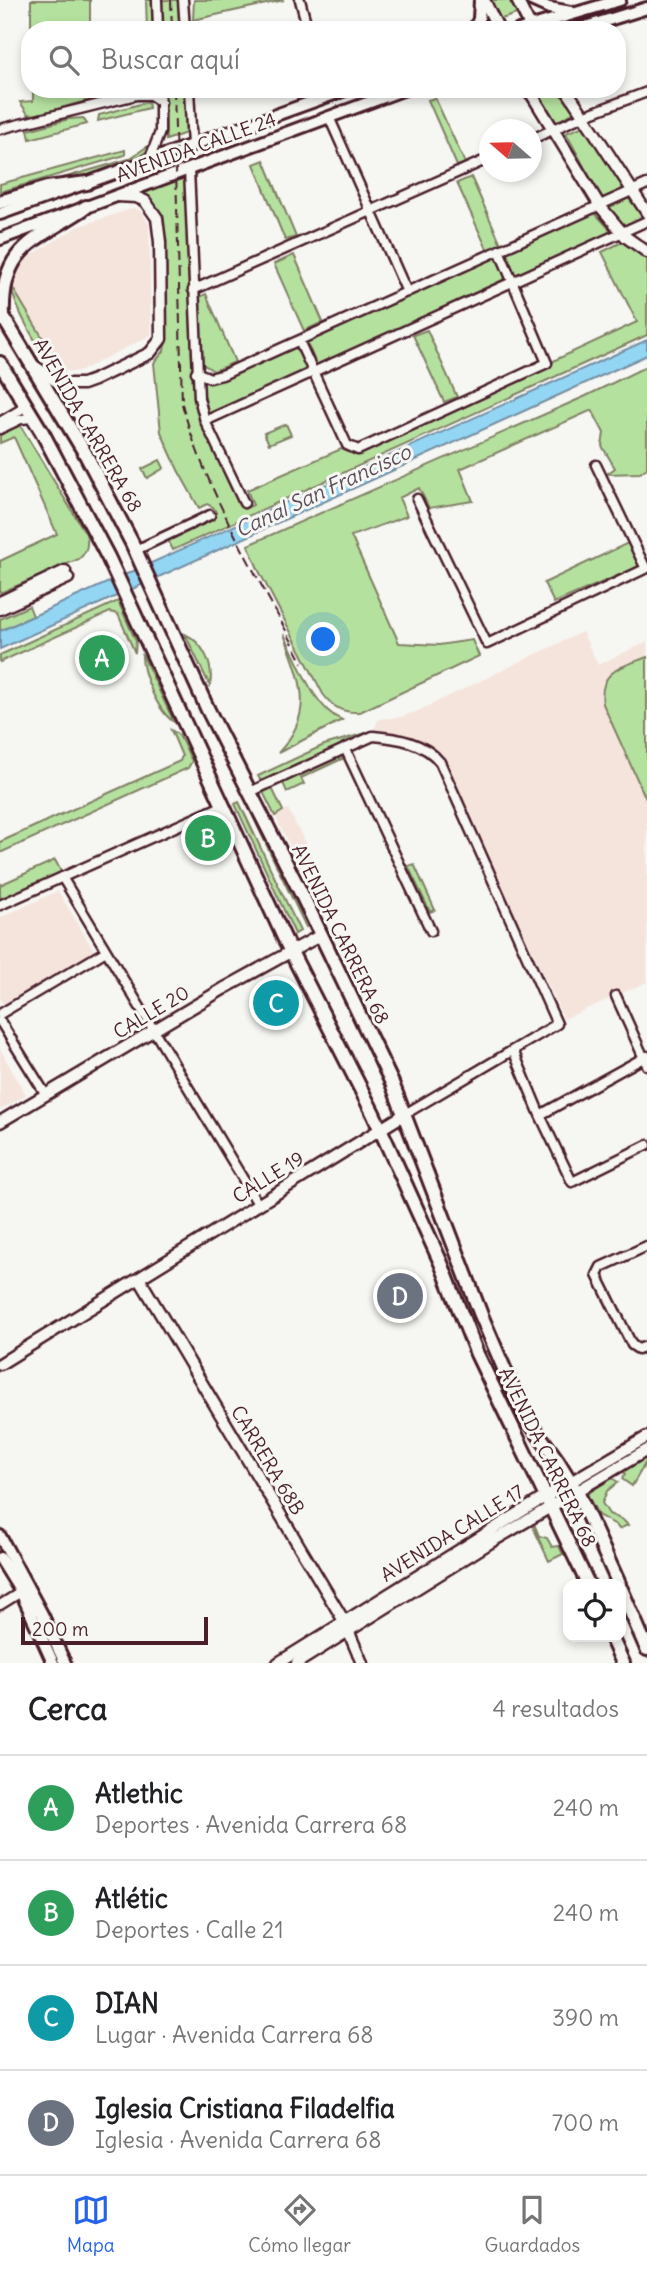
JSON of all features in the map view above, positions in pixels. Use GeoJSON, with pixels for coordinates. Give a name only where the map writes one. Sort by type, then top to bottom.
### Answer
{"type":"FeatureCollection","features":[{"type":"Feature","properties":{"kind":"main road"},"geometry":{"type":"LineString","coordinates":[[478,21],[482,0]]}},
{"type":"Feature","properties":{"kind":"main road"},"geometry":{"type":"LineString","coordinates":[[531,0],[550,8],[574,13]]}},
{"type":"Feature","properties":{"kind":"main road"},"geometry":{"type":"LineString","coordinates":[[550,21],[620,0]]}},
{"type":"Feature","properties":{"kind":"main road"},"geometry":{"type":"LineString","coordinates":[[605,21],[647,8]]}},
{"type":"Feature","properties":{"kind":"main road","name":"AVENIDA CALLE 24"},"geometry":{"type":"LineString","coordinates":[[87,183],[148,163],[312,98]]}},
{"type":"Feature","properties":{"kind":"main road","name":"AVENIDA CALLE 24"},"geometry":{"type":"LineString","coordinates":[[0,239],[381,98]]}},
{"type":"Feature","properties":{"kind":"main road"},"geometry":{"type":"LineString","coordinates":[[3,209],[47,188],[87,183]]}},
{"type":"Feature","properties":{"kind":"main road"},"geometry":{"type":"LineString","coordinates":[[1,315],[2,285],[13,258],[24,247],[86,207]]}},
{"type":"Feature","properties":{"kind":"main road","name":"AVENIDA CARRERA 68"},"geometry":{"type":"LineString","coordinates":[[1,315],[90,461],[135,550],[208,710],[321,935],[405,1114],[454,1247],[512,1387],[531,1424],[573,1487],[617,1579]]}},
{"type":"Feature","properties":{"kind":"main road","name":"AVENIDA CARRERA 68"},"geometry":{"type":"LineString","coordinates":[[0,363],[34,418],[116,574],[222,806],[379,1129],[441,1263],[477,1354],[586,1579]]}},
{"type":"Feature","properties":{"kind":"main road"},"geometry":{"type":"LineString","coordinates":[[0,1536],[65,1663]]}},
{"type":"Feature","properties":{"kind":"main road"},"geometry":{"type":"LineString","coordinates":[[0,1558],[20,1592],[53,1663]]}},
{"type":"Feature","properties":{"kind":"main road"},"geometry":{"type":"LineString","coordinates":[[626,1601],[647,1650]]}},
{"type":"Feature","properties":{"kind":"main road"},"geometry":{"type":"LineString","coordinates":[[613,1642],[623,1663]]}},
{"type":"Feature","properties":{"kind":"street"},"geometry":{"type":"LineString","coordinates":[[157,0],[158,21]]}},
{"type":"Feature","properties":{"kind":"street"},"geometry":{"type":"LineString","coordinates":[[183,0],[184,21]]}},
{"type":"Feature","properties":{"kind":"street"},"geometry":{"type":"LineString","coordinates":[[300,0],[306,21]]}},
{"type":"Feature","properties":{"kind":"street"},"geometry":{"type":"LineString","coordinates":[[482,0],[494,21]]}},
{"type":"Feature","properties":{"kind":"street"},"geometry":{"type":"LineString","coordinates":[[517,0],[524,21]]}},
{"type":"Feature","properties":{"kind":"street"},"geometry":{"type":"LineString","coordinates":[[542,134],[647,92]]}},
{"type":"Feature","properties":{"kind":"street"},"geometry":{"type":"LineString","coordinates":[[0,129],[124,98]]}},
{"type":"Feature","properties":{"kind":"street"},"geometry":{"type":"LineString","coordinates":[[156,98],[161,102]]}},
{"type":"Feature","properties":{"kind":"street"},"geometry":{"type":"LineString","coordinates":[[148,163],[160,132],[161,98]]}},
{"type":"Feature","properties":{"kind":"street"},"geometry":{"type":"LineString","coordinates":[[189,98],[192,146]]}},
{"type":"Feature","properties":{"kind":"street"},"geometry":{"type":"LineString","coordinates":[[534,98],[600,206],[622,233],[647,252]]}},
{"type":"Feature","properties":{"kind":"street"},"geometry":{"type":"LineString","coordinates":[[571,98],[647,213]]}},
{"type":"Feature","properties":{"kind":"street"},"geometry":{"type":"LineString","coordinates":[[329,117],[407,292]]}},
{"type":"Feature","properties":{"kind":"street"},"geometry":{"type":"LineString","coordinates":[[193,290],[479,163]]}},
{"type":"Feature","properties":{"kind":"street"},"geometry":{"type":"LineString","coordinates":[[189,169],[199,398],[205,421],[244,503]]}},
{"type":"Feature","properties":{"kind":"street"},"geometry":{"type":"LineString","coordinates":[[196,372],[215,378],[647,184]]}},
{"type":"Feature","properties":{"kind":"street"},"geometry":{"type":"LineString","coordinates":[[33,365],[56,381],[82,384],[150,353],[157,346],[162,332],[157,218],[145,201],[136,197],[116,196]]}},
{"type":"Feature","properties":{"kind":"street"},"geometry":{"type":"LineString","coordinates":[[205,421],[647,221]]}},
{"type":"Feature","properties":{"kind":"street"},"geometry":{"type":"LineString","coordinates":[[299,341],[347,445],[358,450],[547,363],[499,250]]}},
{"type":"Feature","properties":{"kind":"street"},"geometry":{"type":"LineString","coordinates":[[0,422],[20,410],[24,402]]}},
{"type":"Feature","properties":{"kind":"street"},"geometry":{"type":"LineString","coordinates":[[0,429],[21,419],[34,418]]}},
{"type":"Feature","properties":{"kind":"street"},"geometry":{"type":"LineString","coordinates":[[417,499],[487,644],[647,568],[596,465]]}},
{"type":"Feature","properties":{"kind":"street"},"geometry":{"type":"LineString","coordinates":[[135,550],[210,515]]}},
{"type":"Feature","properties":{"kind":"street"},"geometry":{"type":"LineString","coordinates":[[0,602],[66,575],[0,609]]}},
{"type":"Feature","properties":{"kind":"street","name":"CALLE 19"},"geometry":{"type":"LineString","coordinates":[[0,1364],[379,1129],[557,1024],[440,762],[434,754],[422,747],[389,737],[373,736],[345,748]]}},
{"type":"Feature","properties":{"kind":"street"},"geometry":{"type":"LineString","coordinates":[[250,792],[345,748],[430,931]]}},
{"type":"Feature","properties":{"kind":"street"},"geometry":{"type":"LineString","coordinates":[[0,905],[222,806]]}},
{"type":"Feature","properties":{"kind":"street"},"geometry":{"type":"LineString","coordinates":[[62,877],[258,1204]]}},
{"type":"Feature","properties":{"kind":"street","name":"CALLE 20"},"geometry":{"type":"LineString","coordinates":[[0,1122],[321,935]]}},
{"type":"Feature","properties":{"kind":"street"},"geometry":{"type":"LineString","coordinates":[[0,1014],[106,951]]}},
{"type":"Feature","properties":{"kind":"street"},"geometry":{"type":"LineString","coordinates":[[540,1115],[646,1060],[616,996]]}},
{"type":"Feature","properties":{"kind":"street"},"geometry":{"type":"LineString","coordinates":[[0,1021],[46,1095]]}},
{"type":"Feature","properties":{"kind":"street"},"geometry":{"type":"LineString","coordinates":[[513,1050],[572,1182],[647,1145]]}},
{"type":"Feature","properties":{"kind":"street"},"geometry":{"type":"LineString","coordinates":[[647,1246],[601,1267],[597,1275],[632,1345],[638,1349],[647,1346]]}},
{"type":"Feature","properties":{"kind":"street","name":"CARRERA 68B"},"geometry":{"type":"LineString","coordinates":[[139,1278],[346,1626],[362,1663]]}},
{"type":"Feature","properties":{"kind":"street","name":"AVENIDA CALLE 17"},"geometry":{"type":"LineString","coordinates":[[573,1487],[647,1437]]}},
{"type":"Feature","properties":{"kind":"street","name":"AVENIDA CALLE 17"},"geometry":{"type":"LineString","coordinates":[[278,1663],[346,1626],[573,1487],[647,1450]]}},
{"type":"Feature","properties":{"kind":"street"},"geometry":{"type":"LineString","coordinates":[[0,1605],[20,1592]]}},
{"type":"Feature","properties":{"kind":"street","name":"AVENIDA CALLE 17"},"geometry":{"type":"LineString","coordinates":[[298,1663],[346,1626]]}},
{"type":"Feature","properties":{"kind":"shaded area"},"geometry":{"type":"Polygon","coordinates":[[[134,208],[141,211],[149,224],[151,335],[82,370],[62,370],[11,285],[18,264],[77,227],[134,208]]]}},
{"type":"Feature","properties":{"kind":"shaded area"},"geometry":{"type":"Polygon","coordinates":[[[582,632],[598,665],[647,642],[647,982],[564,1019],[442,760],[423,743],[409,736],[373,731],[379,719],[401,717],[416,712],[582,632]]]}},
{"type":"Feature","properties":{"kind":"shaded area"},"geometry":{"type":"Polygon","coordinates":[[[288,809],[321,875],[307,881],[275,816],[288,809]]]}},
{"type":"Feature","properties":{"kind":"shaded area"},"geometry":{"type":"Polygon","coordinates":[[[58,891],[95,952],[4,1005],[0,998],[0,918],[58,891]]]}},
{"type":"Feature","properties":{"kind":"shaded area"},"geometry":{"type":"Polygon","coordinates":[[[0,1049],[26,1095],[0,1110],[0,1049]]]}},
{"type":"Feature","properties":{"kind":"green space"},"geometry":{"type":"Polygon","coordinates":[[[31,0],[90,0],[90,21],[31,21],[31,0]]]}},
{"type":"Feature","properties":{"kind":"green space"},"geometry":{"type":"Polygon","coordinates":[[[146,0],[153,0],[154,21],[147,21],[146,0]]]}},
{"type":"Feature","properties":{"kind":"green space"},"geometry":{"type":"Polygon","coordinates":[[[161,0],[179,0],[180,21],[162,21],[161,0]]]}},
{"type":"Feature","properties":{"kind":"green space"},"geometry":{"type":"Polygon","coordinates":[[[194,0],[284,0],[193,20],[194,0]]]}},
{"type":"Feature","properties":{"kind":"green space"},"geometry":{"type":"Polygon","coordinates":[[[487,0],[509,0],[517,14],[498,20],[487,0]]]}},
{"type":"Feature","properties":{"kind":"green space"},"geometry":{"type":"Polygon","coordinates":[[[33,98],[96,98],[36,115],[28,114],[20,102],[33,101],[33,98]]]}},
{"type":"Feature","properties":{"kind":"green space"},"geometry":{"type":"Polygon","coordinates":[[[165,98],[184,98],[186,133],[166,140],[165,98]]]}},
{"type":"Feature","properties":{"kind":"green space"},"geometry":{"type":"Polygon","coordinates":[[[435,98],[465,163],[457,166],[428,100],[435,98]]]}},
{"type":"Feature","properties":{"kind":"green space"},"geometry":{"type":"Polygon","coordinates":[[[541,98],[566,98],[575,112],[556,122],[541,98]]]}},
{"type":"Feature","properties":{"kind":"green space"},"geometry":{"type":"Polygon","coordinates":[[[148,102],[149,108],[98,121],[99,115],[148,102]]]}},
{"type":"Feature","properties":{"kind":"green space"},"geometry":{"type":"Polygon","coordinates":[[[83,118],[87,124],[30,139],[28,130],[83,118]]]}},
{"type":"Feature","properties":{"kind":"green space"},"geometry":{"type":"Polygon","coordinates":[[[586,125],[625,189],[602,200],[566,133],[586,125]]]}},
{"type":"Feature","properties":{"kind":"green space"},"geometry":{"type":"Polygon","coordinates":[[[148,146],[153,147],[131,162],[83,177],[0,196],[129,159],[148,146]]]}},
{"type":"Feature","properties":{"kind":"green space"},"geometry":{"type":"Polygon","coordinates":[[[125,150],[125,155],[0,192],[0,184],[125,150]]]}},
{"type":"Feature","properties":{"kind":"green space"},"geometry":{"type":"Polygon","coordinates":[[[264,160],[296,237],[285,240],[254,164],[264,160]]]}},
{"type":"Feature","properties":{"kind":"green space"},"geometry":{"type":"Polygon","coordinates":[[[185,175],[193,385],[201,420],[239,505],[244,509],[253,505],[247,490],[341,449],[356,455],[365,452],[637,322],[602,252],[624,241],[647,257],[647,335],[173,550],[168,540],[213,520],[216,512],[207,504],[199,508],[161,432],[154,363],[164,351],[166,339],[165,245],[157,208],[149,199],[138,193],[185,175]]]}},
{"type":"Feature","properties":{"kind":"green space"},"geometry":{"type":"Polygon","coordinates":[[[471,177],[501,244],[487,249],[457,183],[471,177]]]}},
{"type":"Feature","properties":{"kind":"green space"},"geometry":{"type":"Polygon","coordinates":[[[628,198],[644,218],[624,228],[607,208],[628,198]]]}},
{"type":"Feature","properties":{"kind":"green space"},"geometry":{"type":"Polygon","coordinates":[[[594,212],[613,233],[516,276],[505,252],[594,212]]]}},
{"type":"Feature","properties":{"kind":"green space"},"geometry":{"type":"Polygon","coordinates":[[[294,255],[323,322],[304,331],[274,264],[294,255]]]}},
{"type":"Feature","properties":{"kind":"green space"},"geometry":{"type":"Polygon","coordinates":[[[497,256],[507,278],[317,366],[306,341],[497,256]]]}},
{"type":"Feature","properties":{"kind":"green space"},"geometry":{"type":"Polygon","coordinates":[[[11,285],[62,370],[46,356],[30,332],[17,306],[11,285]]]}},
{"type":"Feature","properties":{"kind":"green space"},"geometry":{"type":"Polygon","coordinates":[[[206,294],[235,362],[214,371],[201,363],[197,298],[206,294]]]}},
{"type":"Feature","properties":{"kind":"green space"},"geometry":{"type":"Polygon","coordinates":[[[427,330],[457,397],[444,402],[413,335],[427,330]]]}},
{"type":"Feature","properties":{"kind":"green space"},"geometry":{"type":"Polygon","coordinates":[[[297,346],[307,371],[207,415],[200,385],[202,381],[219,381],[297,346]]]}},
{"type":"Feature","properties":{"kind":"green space"},"geometry":{"type":"Polygon","coordinates":[[[647,366],[647,468],[640,473],[607,474],[615,468],[602,446],[604,433],[592,410],[460,469],[473,501],[429,508],[419,488],[399,498],[407,516],[351,536],[399,643],[439,645],[472,640],[479,656],[360,712],[348,712],[331,703],[323,694],[248,545],[586,396],[647,366]]]}},
{"type":"Feature","properties":{"kind":"green space"},"geometry":{"type":"Polygon","coordinates":[[[55,391],[91,446],[123,510],[55,391]]]}},
{"type":"Feature","properties":{"kind":"green space"},"geometry":{"type":"Polygon","coordinates":[[[286,424],[291,435],[269,444],[264,433],[286,424]]]}},
{"type":"Feature","properties":{"kind":"green space"},"geometry":{"type":"Polygon","coordinates":[[[20,425],[86,534],[87,544],[86,551],[79,559],[0,593],[0,561],[57,534],[14,437],[0,443],[0,435],[20,425]]]}},
{"type":"Feature","properties":{"kind":"green space"},"geometry":{"type":"Polygon","coordinates":[[[160,460],[164,468],[147,478],[142,469],[160,460]]]}},
{"type":"Feature","properties":{"kind":"green space"},"geometry":{"type":"Polygon","coordinates":[[[628,543],[640,566],[554,603],[544,583],[628,543]]]}},
{"type":"Feature","properties":{"kind":"green space"},"geometry":{"type":"Polygon","coordinates":[[[118,601],[136,641],[135,653],[118,614],[110,612],[0,662],[0,655],[118,601]]]}},
{"type":"Feature","properties":{"kind":"green space"},"geometry":{"type":"Polygon","coordinates":[[[29,606],[33,616],[0,631],[0,619],[29,606]]]}},
{"type":"Feature","properties":{"kind":"green space"},"geometry":{"type":"Polygon","coordinates":[[[185,634],[197,643],[206,656],[210,686],[185,634]]]}},
{"type":"Feature","properties":{"kind":"green space"},"geometry":{"type":"Polygon","coordinates":[[[284,634],[315,695],[332,714],[342,720],[278,753],[298,723],[302,695],[284,634]]]}},
{"type":"Feature","properties":{"kind":"green space"},"geometry":{"type":"Polygon","coordinates":[[[142,654],[174,722],[162,710],[152,691],[144,671],[142,654]]]}},
{"type":"Feature","properties":{"kind":"green space"},"geometry":{"type":"Polygon","coordinates":[[[647,657],[647,801],[603,704],[602,693],[608,677],[614,672],[647,657]]]}},
{"type":"Feature","properties":{"kind":"green space"},"geometry":{"type":"Polygon","coordinates":[[[171,730],[179,735],[192,761],[188,768],[0,853],[0,842],[180,761],[182,756],[171,730]]]}},
{"type":"Feature","properties":{"kind":"green space"},"geometry":{"type":"Polygon","coordinates":[[[373,731],[262,783],[258,776],[324,745],[373,731]]]}},
{"type":"Feature","properties":{"kind":"green space"},"geometry":{"type":"Polygon","coordinates":[[[342,754],[344,758],[301,778],[304,784],[287,792],[283,783],[342,754]]]}},
{"type":"Feature","properties":{"kind":"green space"},"geometry":{"type":"Polygon","coordinates":[[[272,788],[283,811],[275,816],[263,792],[272,788]]]}},
{"type":"Feature","properties":{"kind":"green space"},"geometry":{"type":"Polygon","coordinates":[[[245,800],[311,924],[306,927],[245,800]]]}},
{"type":"Feature","properties":{"kind":"green space"},"geometry":{"type":"Polygon","coordinates":[[[239,802],[300,931],[295,934],[235,804],[239,802]]]}},
{"type":"Feature","properties":{"kind":"green space"},"geometry":{"type":"Polygon","coordinates":[[[55,860],[62,873],[0,900],[0,885],[55,860]]]}},
{"type":"Feature","properties":{"kind":"green space"},"geometry":{"type":"Polygon","coordinates":[[[414,864],[435,910],[430,912],[408,866],[414,864]]]}},
{"type":"Feature","properties":{"kind":"green space"},"geometry":{"type":"Polygon","coordinates":[[[644,1458],[647,1460],[632,1486],[622,1479],[625,1474],[623,1471],[644,1458]]]}},
{"type":"Feature","properties":{"kind":"green space"},"geometry":{"type":"Polygon","coordinates":[[[612,1478],[618,1482],[607,1491],[602,1503],[609,1514],[628,1525],[619,1529],[598,1515],[587,1494],[612,1478]]]}},
{"type":"Feature","properties":{"kind":"green space"},"geometry":{"type":"Polygon","coordinates":[[[535,1526],[539,1536],[547,1538],[552,1547],[559,1546],[563,1554],[549,1561],[533,1527],[535,1526]]]}},
{"type":"Feature","properties":{"kind":"water","name":"Canal San Francisco"},"geometry":{"type":"Polygon","coordinates":[[[647,340],[647,355],[0,649],[0,631],[647,340]]]}},
{"type":"Feature","properties":{"kind":"railway"},"geometry":{"type":"LineString","coordinates":[[171,0],[172,21]]}},
{"type":"Feature","properties":{"kind":"railway"},"geometry":{"type":"LineString","coordinates":[[174,98],[182,404],[205,471],[220,504],[303,663]]}},
{"type":"Feature","properties":{"kind":"place","name":"Atlethic"},"geometry":{"type":"Point","coordinates":[102,658]}},
{"type":"Feature","properties":{"kind":"place","name":"Atlétic"},"geometry":{"type":"Point","coordinates":[208,838]}},
{"type":"Feature","properties":{"kind":"place","name":"DIAN"},"geometry":{"type":"Point","coordinates":[276,1003]}},
{"type":"Feature","properties":{"kind":"place","name":"Iglesia Cristiana Filadelfia"},"geometry":{"type":"Point","coordinates":[400,1296]}}]}
